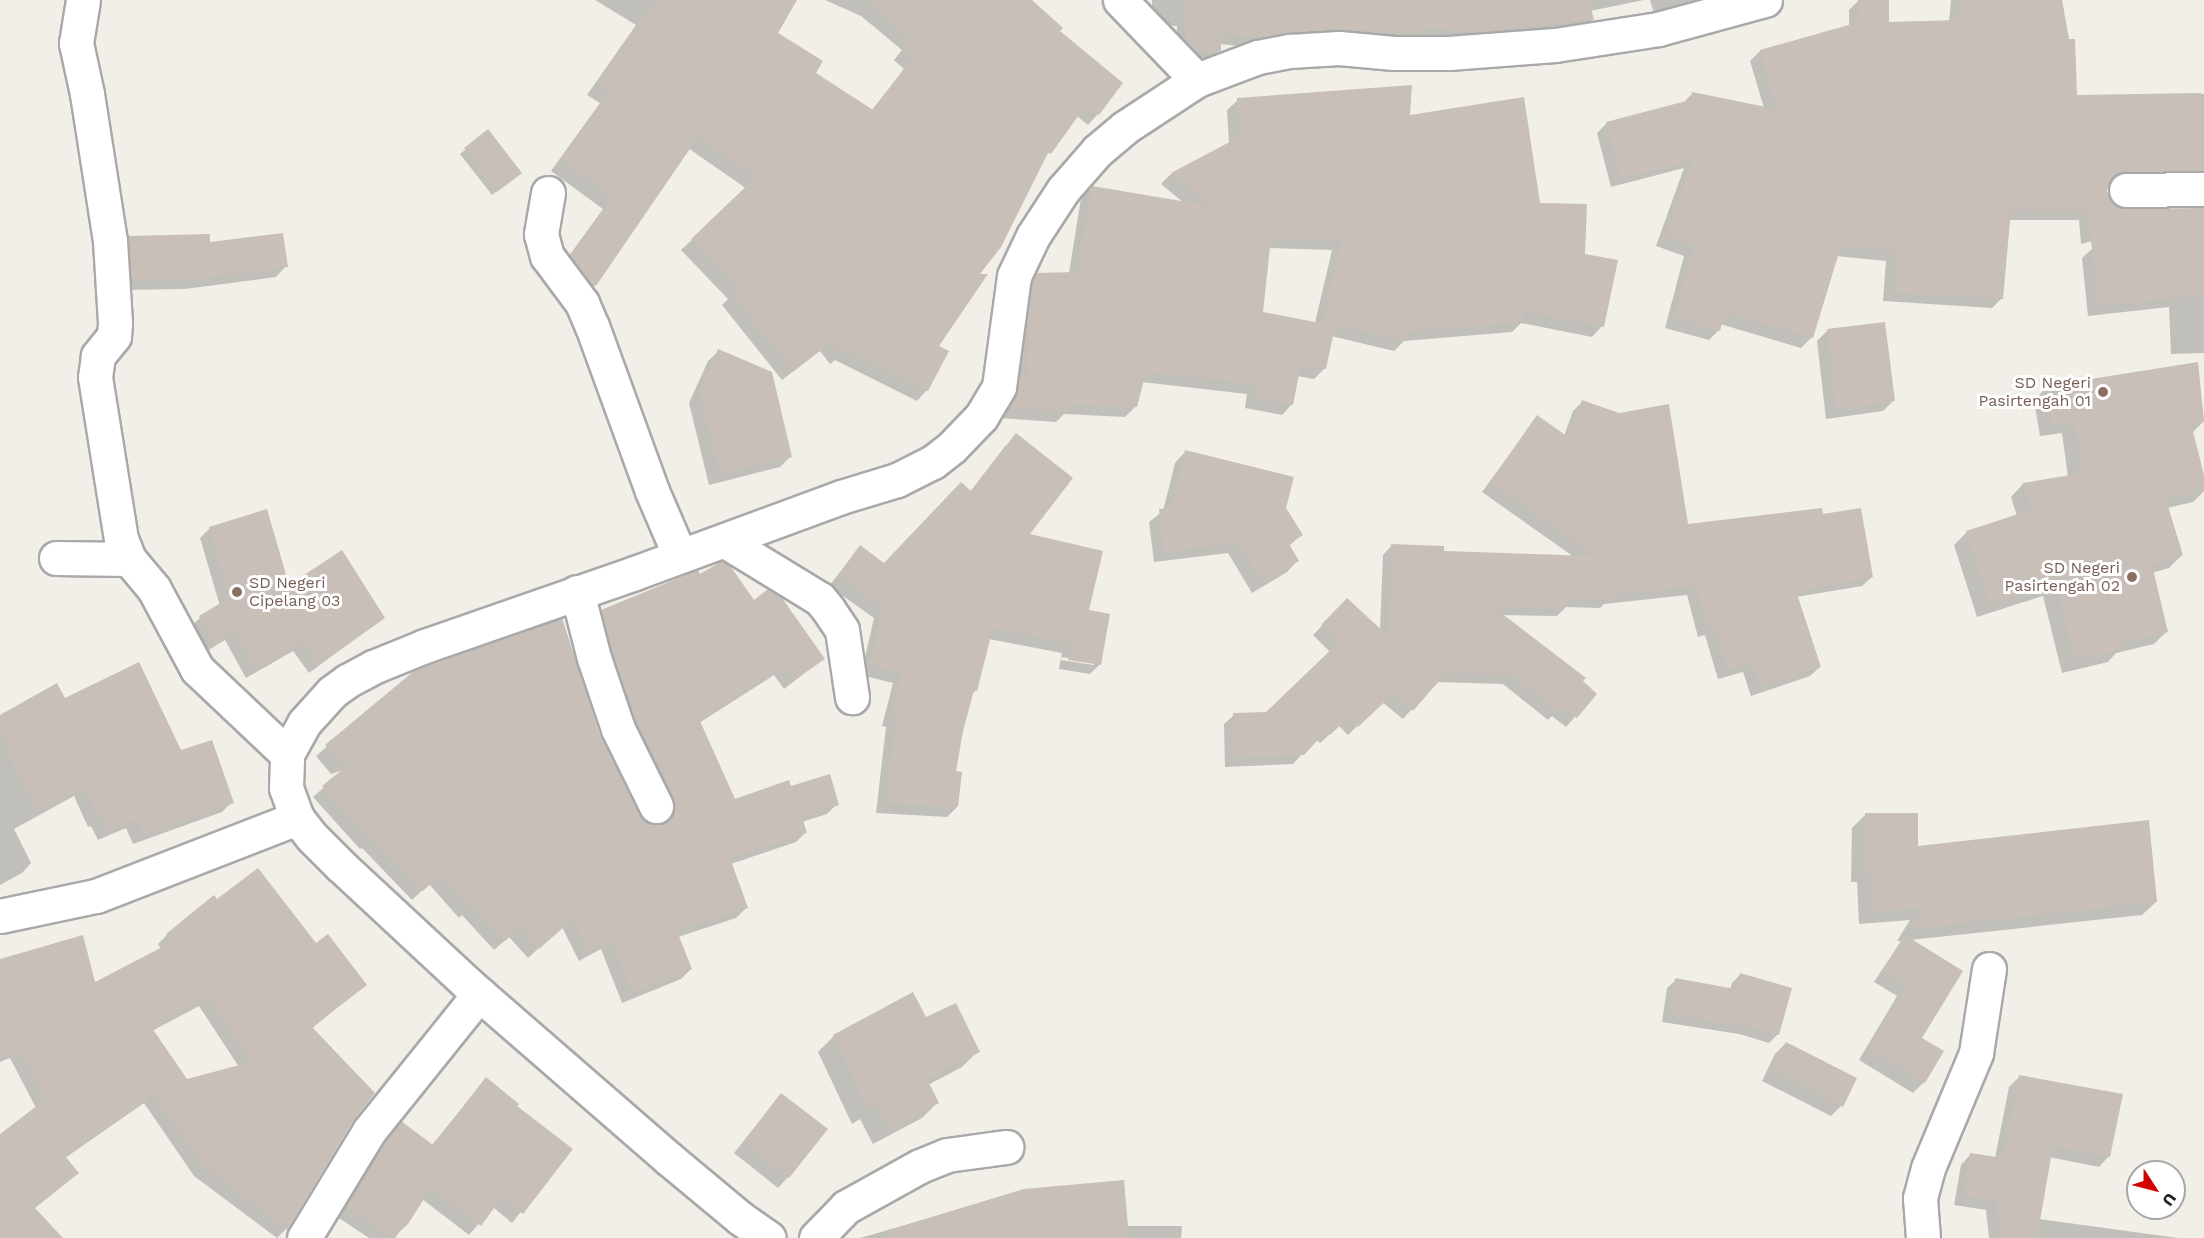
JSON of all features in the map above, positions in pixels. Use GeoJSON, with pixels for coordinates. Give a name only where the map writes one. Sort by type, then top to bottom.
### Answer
{"type":"FeatureCollection","features":[{"type":"Feature","properties":{"kind":"street"},"geometry":{"type":"LineString","coordinates":[[83,0],[76,43],[87,94],[110,241],[115,323],[114,336],[98,356],[95,377],[121,539],[129,559],[154,589],[197,669],[287,754]]}},
{"type":"Feature","properties":{"kind":"street"},"geometry":{"type":"LineString","coordinates":[[1120,0],[1197,80]]}},
{"type":"Feature","properties":{"kind":"street"},"geometry":{"type":"LineString","coordinates":[[769,1238],[740,1218],[668,1158],[479,994],[312,837],[297,818],[286,788],[287,754],[304,723],[332,692],[365,671],[425,646],[725,541],[841,497],[897,480],[933,462],[968,433],[993,401],[999,387],[1014,276],[1033,236],[1063,190],[1097,151],[1132,122],[1197,80],[1258,57],[1290,51],[1339,48],[1394,53],[1449,53],[1555,45],[1658,29],[1765,0]]}},
{"type":"Feature","properties":{"kind":"street"},"geometry":{"type":"LineString","coordinates":[[2126,190],[2204,189]]}},
{"type":"Feature","properties":{"kind":"street"},"geometry":{"type":"LineString","coordinates":[[548,193],[541,234],[548,256],[582,303],[652,491],[680,556]]}},
{"type":"Feature","properties":{"kind":"street"},"geometry":{"type":"LineString","coordinates":[[725,541],[820,599],[842,630],[852,697]]}},
{"type":"Feature","properties":{"kind":"street"},"geometry":{"type":"LineString","coordinates":[[56,558],[129,559]]}},
{"type":"Feature","properties":{"kind":"street"},"geometry":{"type":"LineString","coordinates":[[577,592],[594,658],[618,729],[656,806]]}},
{"type":"Feature","properties":{"kind":"street"},"geometry":{"type":"LineString","coordinates":[[0,916],[96,896],[297,818]]}},
{"type":"Feature","properties":{"kind":"street"},"geometry":{"type":"LineString","coordinates":[[1923,1238],[1920,1198],[1928,1168],[1976,1053],[1989,969]]}},
{"type":"Feature","properties":{"kind":"street"},"geometry":{"type":"LineString","coordinates":[[304,1238],[369,1131],[479,994]]}},
{"type":"Feature","properties":{"kind":"street"},"geometry":{"type":"LineString","coordinates":[[816,1238],[846,1207],[920,1166],[940,1157],[1006,1147]]}},
{"type":"Feature","properties":{"kind":"building"},"geometry":{"type":"Polygon","coordinates":[[[655,0],[797,0],[778,33],[823,61],[816,73],[873,110],[913,57],[903,48],[911,39],[865,0],[1032,0],[1063,28],[1060,31],[1123,83],[1099,115],[1086,105],[1051,154],[1048,153],[1001,247],[980,274],[988,274],[939,346],[949,351],[928,391],[847,350],[841,354],[831,342],[794,371],[731,294],[738,288],[691,239],[756,177],[698,137],[596,286],[570,256],[612,198],[560,159],[609,92],[597,83],[655,0]]]}},
{"type":"Feature","properties":{"kind":"building"},"geometry":{"type":"Polygon","coordinates":[[[1186,0],[1589,0],[1594,20],[1483,32],[1418,28],[1418,34],[1338,29],[1289,32],[1259,38],[1221,34],[1221,51],[1197,53],[1186,42],[1186,0]]]}},
{"type":"Feature","properties":{"kind":"building"},"geometry":{"type":"Polygon","coordinates":[[[1858,0],[1889,0],[1889,22],[1959,20],[1958,0],[2062,0],[2069,39],[2075,39],[2077,95],[2201,93],[2202,170],[2125,171],[2116,174],[2110,180],[2107,191],[2116,206],[2126,209],[2204,208],[2204,295],[2098,306],[2088,211],[2011,210],[2003,299],[1893,292],[1896,251],[1841,246],[1813,338],[1725,313],[1720,331],[1674,318],[1694,246],[1665,236],[1693,160],[1621,178],[1606,122],[1690,100],[1692,92],[1776,109],[1760,50],[1859,22],[1858,0]]]}},
{"type":"Feature","properties":{"kind":"building"},"geometry":{"type":"Polygon","coordinates":[[[1412,85],[1410,115],[1524,97],[1540,203],[1587,204],[1585,254],[1618,260],[1604,327],[1523,311],[1524,322],[1408,332],[1406,341],[1323,322],[1341,240],[1271,238],[1263,312],[1335,326],[1326,369],[1301,364],[1293,405],[1254,398],[1257,384],[1146,372],[1137,407],[1068,404],[1068,412],[1008,408],[1017,390],[1019,376],[1028,376],[1027,321],[1032,281],[1036,273],[1077,272],[1092,186],[1211,206],[1171,173],[1239,137],[1237,98],[1412,85]]]}},
{"type":"Feature","properties":{"kind":"building"},"geometry":{"type":"Polygon","coordinates":[[[488,129],[522,173],[497,192],[464,148],[488,129]]]}},
{"type":"Feature","properties":{"kind":"building"},"geometry":{"type":"Polygon","coordinates":[[[283,233],[288,267],[197,279],[131,280],[128,236],[210,234],[210,242],[283,233]]]}},
{"type":"Feature","properties":{"kind":"building"},"geometry":{"type":"Polygon","coordinates":[[[1885,322],[1895,401],[1836,409],[1827,329],[1885,322]]]}},
{"type":"Feature","properties":{"kind":"building"},"geometry":{"type":"Polygon","coordinates":[[[718,349],[772,372],[792,457],[720,475],[699,392],[718,349]]]}},
{"type":"Feature","properties":{"kind":"building"},"geometry":{"type":"Polygon","coordinates":[[[2198,362],[2204,421],[2191,423],[2204,475],[2204,490],[2166,500],[2183,555],[2152,565],[2168,632],[2121,643],[2122,649],[2075,661],[2056,584],[1990,605],[1966,531],[2031,510],[2023,483],[2082,473],[2074,421],[2052,424],[2047,386],[2198,362]]]}},
{"type":"Feature","properties":{"kind":"building"},"geometry":{"type":"Polygon","coordinates":[[[1582,400],[1619,413],[1669,404],[1688,524],[1822,508],[1823,514],[1861,508],[1873,577],[1796,591],[1821,667],[1760,687],[1753,664],[1727,670],[1715,627],[1707,629],[1696,586],[1611,595],[1611,599],[1568,598],[1568,607],[1492,606],[1586,678],[1583,681],[1597,694],[1577,718],[1562,707],[1558,712],[1512,675],[1446,673],[1413,711],[1393,694],[1358,727],[1349,717],[1330,735],[1326,731],[1304,755],[1234,758],[1233,713],[1266,712],[1339,642],[1321,625],[1347,598],[1388,636],[1391,544],[1444,546],[1444,551],[1595,556],[1490,482],[1537,415],[1568,437],[1582,400]]]}},
{"type":"Feature","properties":{"kind":"building"},"geometry":{"type":"Polygon","coordinates":[[[1016,433],[1073,478],[1030,534],[1103,551],[1089,610],[1110,614],[1101,665],[1068,660],[1071,644],[993,628],[977,691],[974,690],[963,731],[956,771],[962,772],[958,807],[885,803],[896,717],[891,716],[902,673],[870,665],[883,608],[838,575],[860,545],[884,563],[961,482],[971,491],[1016,433]]]}},
{"type":"Feature","properties":{"kind":"building"},"geometry":{"type":"Polygon","coordinates":[[[1185,450],[1294,477],[1286,508],[1303,535],[1289,544],[1299,561],[1263,584],[1239,543],[1164,552],[1159,509],[1171,508],[1185,450]]]}},
{"type":"Feature","properties":{"kind":"building"},"geometry":{"type":"Polygon","coordinates":[[[267,509],[289,585],[342,550],[385,618],[319,665],[303,642],[256,670],[235,632],[215,644],[199,616],[229,598],[209,527],[267,509]]]}},
{"type":"Feature","properties":{"kind":"building"},"geometry":{"type":"Polygon","coordinates":[[[722,561],[731,567],[754,600],[768,589],[782,598],[825,659],[794,680],[785,666],[700,721],[735,799],[789,780],[791,786],[830,774],[839,805],[802,817],[807,833],[730,858],[748,908],[677,931],[692,969],[632,994],[611,940],[589,952],[573,919],[539,949],[520,928],[505,941],[473,906],[470,909],[440,875],[423,891],[372,839],[371,841],[322,786],[353,761],[342,765],[325,745],[414,671],[562,618],[600,735],[639,814],[645,821],[654,825],[665,822],[671,817],[675,808],[673,798],[635,722],[601,610],[698,570],[700,574],[722,561]]]}},
{"type":"Feature","properties":{"kind":"building"},"geometry":{"type":"Polygon","coordinates":[[[139,662],[181,750],[212,740],[234,803],[143,835],[136,819],[108,831],[101,817],[98,818],[84,787],[38,812],[7,754],[12,752],[0,730],[0,715],[57,683],[65,698],[139,662]]]}},
{"type":"Feature","properties":{"kind":"building"},"geometry":{"type":"Polygon","coordinates":[[[1865,813],[1918,813],[1918,846],[2149,820],[2157,902],[1909,929],[1922,908],[1872,911],[1869,869],[1864,869],[1865,813]]]}},
{"type":"Feature","properties":{"kind":"building"},"geometry":{"type":"Polygon","coordinates":[[[258,868],[316,943],[328,934],[367,985],[312,1027],[375,1093],[353,1121],[287,1230],[204,1166],[154,1095],[65,1156],[79,1173],[35,1208],[63,1238],[0,1238],[0,1134],[46,1099],[19,1050],[0,1058],[0,959],[83,935],[95,982],[172,942],[166,934],[214,895],[217,899],[258,868]],[[209,998],[152,1028],[187,1079],[251,1062],[209,998]]]}},
{"type":"Feature","properties":{"kind":"building"},"geometry":{"type":"Polygon","coordinates":[[[1905,935],[1963,971],[1922,1038],[1944,1051],[1925,1083],[1869,1049],[1907,985],[1883,971],[1905,935]]]}},
{"type":"Feature","properties":{"kind":"building"},"geometry":{"type":"Polygon","coordinates":[[[1740,973],[1792,988],[1779,1035],[1748,1027],[1670,1014],[1675,978],[1735,989],[1740,973]]]}},
{"type":"Feature","properties":{"kind":"building"},"geometry":{"type":"Polygon","coordinates":[[[913,992],[926,1017],[956,1003],[980,1052],[927,1079],[939,1103],[889,1130],[877,1105],[868,1110],[833,1035],[913,992]]]}},
{"type":"Feature","properties":{"kind":"building"},"geometry":{"type":"Polygon","coordinates":[[[1786,1042],[1857,1078],[1843,1107],[1771,1070],[1786,1042]]]}},
{"type":"Feature","properties":{"kind":"building"},"geometry":{"type":"Polygon","coordinates":[[[2019,1075],[2123,1094],[2110,1157],[2053,1146],[2037,1238],[1999,1238],[1996,1201],[1963,1195],[1970,1153],[2003,1158],[2019,1075]]]}},
{"type":"Feature","properties":{"kind":"building"},"geometry":{"type":"Polygon","coordinates":[[[486,1077],[519,1104],[517,1106],[573,1149],[523,1214],[502,1197],[481,1226],[431,1188],[408,1224],[393,1238],[346,1206],[384,1142],[401,1121],[433,1145],[486,1077]]]}},
{"type":"Feature","properties":{"kind":"building"},"geometry":{"type":"Polygon","coordinates":[[[781,1093],[828,1129],[789,1178],[743,1142],[781,1093]]]}},
{"type":"Feature","properties":{"kind":"building"},"geometry":{"type":"Polygon","coordinates":[[[1124,1180],[1129,1238],[890,1238],[889,1230],[1024,1189],[1124,1180]]]}},
{"type":"Feature","properties":{"kind":"place","name":"SD Negeri Pasirtengah 01"},"geometry":{"type":"Point","coordinates":[2103,392]}},
{"type":"Feature","properties":{"kind":"place","name":"SD Negeri Pasirtengah 02"},"geometry":{"type":"Point","coordinates":[2132,577]}},
{"type":"Feature","properties":{"kind":"place","name":"SD Negeri Cipelang 03"},"geometry":{"type":"Point","coordinates":[237,592]}}]}
